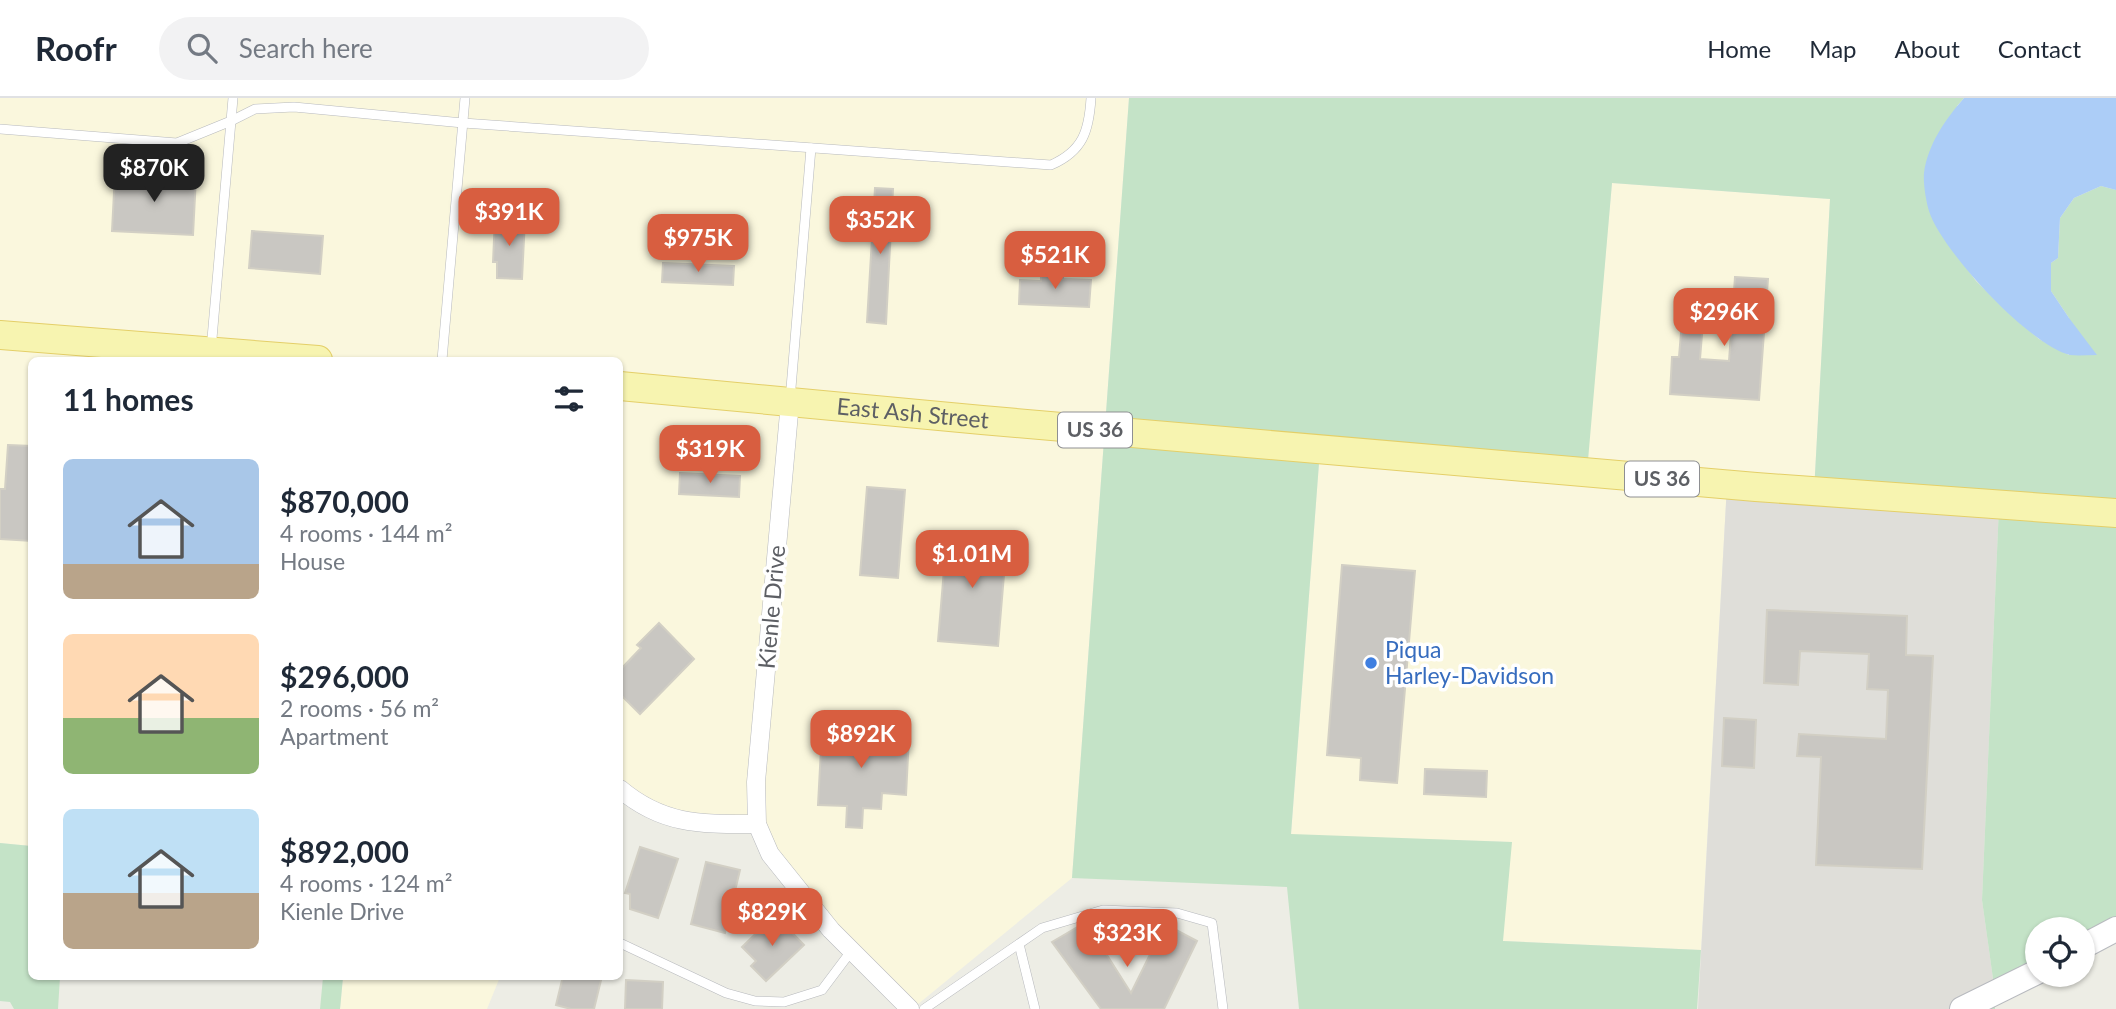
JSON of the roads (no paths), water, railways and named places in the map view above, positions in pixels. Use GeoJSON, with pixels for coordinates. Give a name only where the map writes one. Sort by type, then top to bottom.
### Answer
{"type":"FeatureCollection","features":[{"type":"Feature","properties":{"kind":"main road"},"geometry":{"type":"LineString","coordinates":[[0,335],[72,345],[282,357]]}},
{"type":"Feature","properties":{"kind":"main road","name":"East Ash Street"},"geometry":{"type":"LineString","coordinates":[[623,386],[1756,487],[2116,513]]}},
{"type":"Feature","properties":{"kind":"street","name":"Kienle Drive"},"geometry":{"type":"LineString","coordinates":[[790,402],[756,782],[757,824],[770,854],[831,930],[910,1009]]}},
{"type":"Feature","properties":{"kind":"street"},"geometry":{"type":"LineString","coordinates":[[623,792],[635,802],[671,818],[706,824],[757,824]]}},
{"type":"Feature","properties":{"kind":"street"},"geometry":{"type":"LineString","coordinates":[[2095,940],[2116,929]]}},
{"type":"Feature","properties":{"kind":"street"},"geometry":{"type":"LineString","coordinates":[[1962,1009],[2025,978]]}},
{"type":"Feature","properties":{"kind":"lane"},"geometry":{"type":"LineString","coordinates":[[211,351],[233,98]]}},
{"type":"Feature","properties":{"kind":"lane"},"geometry":{"type":"LineString","coordinates":[[443,357],[464,98]]}},
{"type":"Feature","properties":{"kind":"lane"},"geometry":{"type":"LineString","coordinates":[[0,129],[177,143],[255,109],[294,107],[463,123],[1051,165],[1068,158],[1079,145],[1090,119],[1091,98]]}},
{"type":"Feature","properties":{"kind":"lane","name":"Kienle Drive"},"geometry":{"type":"LineString","coordinates":[[790,402],[811,148]]}},
{"type":"Feature","properties":{"kind":"lane"},"geometry":{"type":"LineString","coordinates":[[924,1009],[1042,928],[1103,910],[1177,913],[1212,923],[1223,1009]]}},
{"type":"Feature","properties":{"kind":"lane"},"geometry":{"type":"LineString","coordinates":[[623,944],[726,993],[755,1001],[785,1002],[822,990],[852,950]]}},
{"type":"Feature","properties":{"kind":"lane"},"geometry":{"type":"LineString","coordinates":[[1019,944],[1035,1009]]}},
{"type":"Feature","properties":{"kind":"water"},"geometry":{"type":"Polygon","coordinates":[[[1964,98],[2116,98],[2116,190],[2101,186],[2074,198],[2060,218],[2058,258],[2051,263],[2051,291],[2097,355],[2070,355],[2032,334],[1968,271],[1937,228],[1926,197],[1926,162],[1938,133],[1964,98]]]}},
{"type":"Feature","properties":{"kind":"place","name":"Piqua Harley-Davidson"},"geometry":{"type":"Point","coordinates":[1371,663]}}]}
